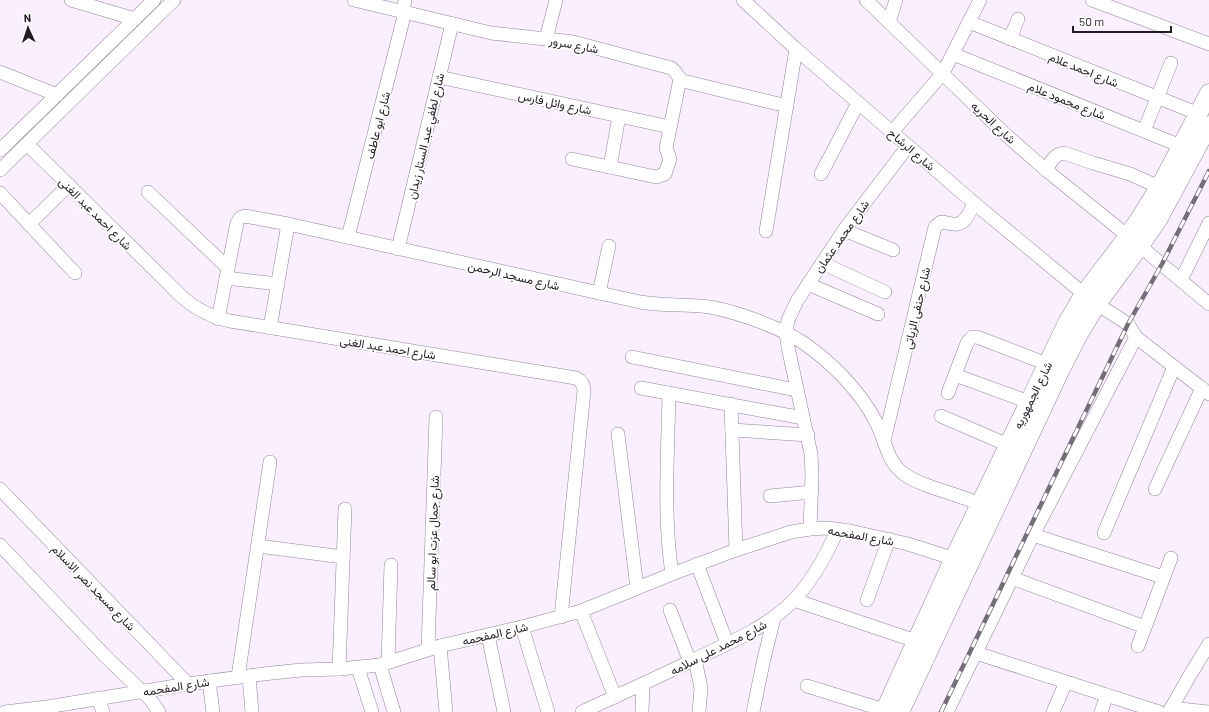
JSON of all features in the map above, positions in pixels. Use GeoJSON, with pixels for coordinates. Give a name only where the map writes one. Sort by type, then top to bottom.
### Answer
{"type":"FeatureCollection","features":[{"type":"Feature","properties":{"kind":"main road","name":"شارع الجمهوريه"},"geometry":{"type":"LineString","coordinates":[[890,711],[916,641],[962,562],[980,504],[1068,321],[1090,299],[1173,192],[1204,120],[1209,94]]}},
{"type":"Feature","properties":{"kind":"main road","name":"شارع الجمهوريه"},"geometry":{"type":"LineString","coordinates":[[1134,241],[1159,187],[1181,146],[1204,120]]}},
{"type":"Feature","properties":{"kind":"main road","name":"شارع الجمهوريه"},"geometry":{"type":"LineString","coordinates":[[890,711],[962,562],[1080,332],[1090,299]]}},
{"type":"Feature","properties":{"kind":"street"},"geometry":{"type":"LineString","coordinates":[[71,0],[135,19]]}},
{"type":"Feature","properties":{"kind":"street"},"geometry":{"type":"LineString","coordinates":[[0,150],[154,0]]}},
{"type":"Feature","properties":{"kind":"street"},"geometry":{"type":"LineString","coordinates":[[0,170],[174,0]]}},
{"type":"Feature","properties":{"kind":"street","name":"شارع سرور"},"geometry":{"type":"LineString","coordinates":[[354,0],[404,8],[452,24],[506,35],[573,42],[671,68],[675,70],[680,79],[786,106]]}},
{"type":"Feature","properties":{"kind":"street"},"geometry":{"type":"LineString","coordinates":[[546,38],[556,0]]}},
{"type":"Feature","properties":{"kind":"street","name":"شارع الرشاح"},"geometry":{"type":"LineString","coordinates":[[743,0],[796,49],[974,203],[1090,299],[1128,324],[1136,337],[1205,391]]}},
{"type":"Feature","properties":{"kind":"street","name":"شارع الحريه"},"geometry":{"type":"LineString","coordinates":[[866,0],[940,76],[1005,134],[1046,170],[1209,304]]}},
{"type":"Feature","properties":{"kind":"street"},"geometry":{"type":"LineString","coordinates":[[889,22],[896,0]]}},
{"type":"Feature","properties":{"kind":"street"},"geometry":{"type":"LineString","coordinates":[[892,132],[940,76],[953,54],[980,0]]}},
{"type":"Feature","properties":{"kind":"street"},"geometry":{"type":"LineString","coordinates":[[1092,0],[1209,44]]}},
{"type":"Feature","properties":{"kind":"street","name":"شارع ابو عاطف"},"geometry":{"type":"LineString","coordinates":[[348,237],[404,8]]}},
{"type":"Feature","properties":{"kind":"street"},"geometry":{"type":"LineString","coordinates":[[1010,39],[1018,20]]}},
{"type":"Feature","properties":{"kind":"street","name":"شارع احمد علام"},"geometry":{"type":"LineString","coordinates":[[969,22],[1157,98],[1204,120]]}},
{"type":"Feature","properties":{"kind":"street","name":"شارع لطفي عبد الستار زيدان"},"geometry":{"type":"LineString","coordinates":[[398,249],[452,24]]}},
{"type":"Feature","properties":{"kind":"street"},"geometry":{"type":"LineString","coordinates":[[766,231],[796,49]]}},
{"type":"Feature","properties":{"kind":"street","name":"شارع محمود علام"},"geometry":{"type":"LineString","coordinates":[[953,54],[1181,146]]}},
{"type":"Feature","properties":{"kind":"street"},"geometry":{"type":"LineString","coordinates":[[1144,131],[1171,63]]}},
{"type":"Feature","properties":{"kind":"street"},"geometry":{"type":"LineString","coordinates":[[0,72],[57,95]]}},
{"type":"Feature","properties":{"kind":"street","name":"شارع وائل فارس"},"geometry":{"type":"LineString","coordinates":[[439,77],[670,127]]}},
{"type":"Feature","properties":{"kind":"street"},"geometry":{"type":"LineString","coordinates":[[572,159],[656,177],[663,176],[667,171],[669,161],[666,148],[680,79]]}},
{"type":"Feature","properties":{"kind":"street"},"geometry":{"type":"LineString","coordinates":[[821,174],[858,103]]}},
{"type":"Feature","properties":{"kind":"street"},"geometry":{"type":"LineString","coordinates":[[610,167],[620,116]]}},
{"type":"Feature","properties":{"kind":"street","name":"شارع احمد عبد الغنى"},"geometry":{"type":"LineString","coordinates":[[27,144],[190,305],[202,313],[218,319],[576,378],[582,382],[584,391],[561,616]]}},
{"type":"Feature","properties":{"kind":"street","name":"شارع محمد عثمان"},"geometry":{"type":"LineString","coordinates":[[786,333],[788,320],[792,309],[808,284],[844,230],[908,146]]}},
{"type":"Feature","properties":{"kind":"street"},"geometry":{"type":"LineString","coordinates":[[1046,170],[1057,155],[1064,153],[1125,173],[1159,187]]}},
{"type":"Feature","properties":{"kind":"street"},"geometry":{"type":"LineString","coordinates":[[30,224],[69,185]]}},
{"type":"Feature","properties":{"kind":"street"},"geometry":{"type":"LineString","coordinates":[[148,192],[227,273],[278,284]]}},
{"type":"Feature","properties":{"kind":"street"},"geometry":{"type":"LineString","coordinates":[[0,193],[76,273]]}},
{"type":"Feature","properties":{"kind":"street","name":"شارع حنفى الزياتى"},"geometry":{"type":"LineString","coordinates":[[884,441],[935,227],[939,223],[944,222],[954,224],[961,223],[974,203]]}},
{"type":"Feature","properties":{"kind":"street","name":"شارع مسجد الرحمن"},"geometry":{"type":"LineString","coordinates":[[227,273],[237,223],[240,218],[250,216],[658,305],[710,307],[736,314],[786,333],[818,353],[849,383],[867,407],[876,422],[894,464],[904,474],[915,481],[980,504]]}},
{"type":"Feature","properties":{"kind":"street"},"geometry":{"type":"LineString","coordinates":[[270,328],[288,224]]}},
{"type":"Feature","properties":{"kind":"street"},"geometry":{"type":"LineString","coordinates":[[1181,280],[1208,229]]}},
{"type":"Feature","properties":{"kind":"street"},"geometry":{"type":"LineString","coordinates":[[844,230],[894,250]]}},
{"type":"Feature","properties":{"kind":"street"},"geometry":{"type":"LineString","coordinates":[[599,293],[609,246]]}},
{"type":"Feature","properties":{"kind":"street"},"geometry":{"type":"LineString","coordinates":[[822,263],[885,292]]}},
{"type":"Feature","properties":{"kind":"street"},"geometry":{"type":"LineString","coordinates":[[218,319],[227,273]]}},
{"type":"Feature","properties":{"kind":"street"},"geometry":{"type":"LineString","coordinates":[[808,284],[878,314]]}},
{"type":"Feature","properties":{"kind":"street"},"geometry":{"type":"LineString","coordinates":[[786,333],[796,390],[808,435],[811,454],[812,492],[810,529]]}},
{"type":"Feature","properties":{"kind":"street"},"geometry":{"type":"LineString","coordinates":[[948,393],[968,340],[975,336],[1047,364]]}},
{"type":"Feature","properties":{"kind":"street"},"geometry":{"type":"LineString","coordinates":[[952,711],[976,653],[1012,578],[1136,337]]}},
{"type":"Feature","properties":{"kind":"street"},"geometry":{"type":"LineString","coordinates":[[632,357],[796,390]]}},
{"type":"Feature","properties":{"kind":"street"},"geometry":{"type":"LineString","coordinates":[[1104,533],[1174,367]]}},
{"type":"Feature","properties":{"kind":"street"},"geometry":{"type":"LineString","coordinates":[[955,375],[1029,402]]}},
{"type":"Feature","properties":{"kind":"street"},"geometry":{"type":"LineString","coordinates":[[641,388],[803,418]]}},
{"type":"Feature","properties":{"kind":"street"},"geometry":{"type":"LineString","coordinates":[[1155,489],[1205,391]]}},
{"type":"Feature","properties":{"kind":"street"},"geometry":{"type":"LineString","coordinates":[[669,393],[666,512],[668,547],[672,574]]}},
{"type":"Feature","properties":{"kind":"street"},"geometry":{"type":"LineString","coordinates":[[731,404],[736,550]]}},
{"type":"Feature","properties":{"kind":"street"},"geometry":{"type":"LineString","coordinates":[[941,416],[1008,445]]}},
{"type":"Feature","properties":{"kind":"street","name":"شارع جمال عزت ابو سالم"},"geometry":{"type":"LineString","coordinates":[[436,417],[434,648],[446,712]]}},
{"type":"Feature","properties":{"kind":"street"},"geometry":{"type":"LineString","coordinates":[[732,430],[808,435]]}},
{"type":"Feature","properties":{"kind":"street"},"geometry":{"type":"LineString","coordinates":[[618,434],[637,588]]}},
{"type":"Feature","properties":{"kind":"street"},"geometry":{"type":"LineString","coordinates":[[252,712],[243,677],[258,546],[270,462]]}},
{"type":"Feature","properties":{"kind":"street","name":"شارع مسجد نصر الاسلام"},"geometry":{"type":"LineString","coordinates":[[0,489],[188,684]]}},
{"type":"Feature","properties":{"kind":"street"},"geometry":{"type":"LineString","coordinates":[[770,496],[812,492]]}},
{"type":"Feature","properties":{"kind":"street"},"geometry":{"type":"LineString","coordinates":[[339,669],[345,509]]}},
{"type":"Feature","properties":{"kind":"street","name":"شارع المفحمه"},"geometry":{"type":"LineString","coordinates":[[5,712],[48,709],[98,698],[209,681],[301,670],[358,668],[384,664],[434,648],[581,611],[697,564],[736,550],[791,532],[810,529],[838,529],[888,539],[962,562]]}},
{"type":"Feature","properties":{"kind":"street","name":"شارع محمد على سلامه"},"geometry":{"type":"LineString","coordinates":[[582,712],[599,708],[615,697],[750,632],[774,618],[805,588],[821,564],[838,529]]}},
{"type":"Feature","properties":{"kind":"street"},"geometry":{"type":"LineString","coordinates":[[1034,535],[1163,577]]}},
{"type":"Feature","properties":{"kind":"street"},"geometry":{"type":"LineString","coordinates":[[867,600],[888,539]]}},
{"type":"Feature","properties":{"kind":"street"},"geometry":{"type":"LineString","coordinates":[[0,545],[106,657],[150,700],[159,712]]}},
{"type":"Feature","properties":{"kind":"street"},"geometry":{"type":"LineString","coordinates":[[258,546],[343,557]]}},
{"type":"Feature","properties":{"kind":"street"},"geometry":{"type":"LineString","coordinates":[[1138,646],[1171,558]]}},
{"type":"Feature","properties":{"kind":"street"},"geometry":{"type":"LineString","coordinates":[[697,564],[727,643]]}},
{"type":"Feature","properties":{"kind":"street"},"geometry":{"type":"LineString","coordinates":[[391,565],[384,664],[394,712]]}},
{"type":"Feature","properties":{"kind":"street"},"geometry":{"type":"LineString","coordinates":[[1012,578],[1145,627]]}},
{"type":"Feature","properties":{"kind":"street"},"geometry":{"type":"LineString","coordinates":[[794,600],[916,641]]}},
{"type":"Feature","properties":{"kind":"street"},"geometry":{"type":"LineString","coordinates":[[670,610],[692,660],[701,688],[699,712]]}},
{"type":"Feature","properties":{"kind":"street"},"geometry":{"type":"LineString","coordinates":[[581,611],[615,697]]}},
{"type":"Feature","properties":{"kind":"street"},"geometry":{"type":"LineString","coordinates":[[753,712],[774,618]]}},
{"type":"Feature","properties":{"kind":"street"},"geometry":{"type":"LineString","coordinates":[[522,627],[548,712]]}},
{"type":"Feature","properties":{"kind":"street"},"geometry":{"type":"LineString","coordinates":[[488,634],[504,712]]}},
{"type":"Feature","properties":{"kind":"street"},"geometry":{"type":"LineString","coordinates":[[1166,711],[1209,644]]}},
{"type":"Feature","properties":{"kind":"street"},"geometry":{"type":"LineString","coordinates":[[976,653],[1107,695],[1166,711],[1209,712]]}},
{"type":"Feature","properties":{"kind":"street"},"geometry":{"type":"LineString","coordinates":[[358,668],[372,712]]}},
{"type":"Feature","properties":{"kind":"street"},"geometry":{"type":"LineString","coordinates":[[209,681],[213,712]]}},
{"type":"Feature","properties":{"kind":"street"},"geometry":{"type":"LineString","coordinates":[[1053,712],[1066,682]]}},
{"type":"Feature","properties":{"kind":"street"},"geometry":{"type":"LineString","coordinates":[[642,712],[643,684]]}},
{"type":"Feature","properties":{"kind":"street"},"geometry":{"type":"LineString","coordinates":[[807,686],[890,711]]}},
{"type":"Feature","properties":{"kind":"street"},"geometry":{"type":"LineString","coordinates":[[1100,712],[1107,695]]}},
{"type":"Feature","properties":{"kind":"street"},"geometry":{"type":"LineString","coordinates":[[98,698],[104,712]]}},
{"type":"Feature","properties":{"kind":"railway"},"geometry":{"type":"LineString","coordinates":[[941,712],[1128,324],[1162,264],[1209,171]]}}]}
